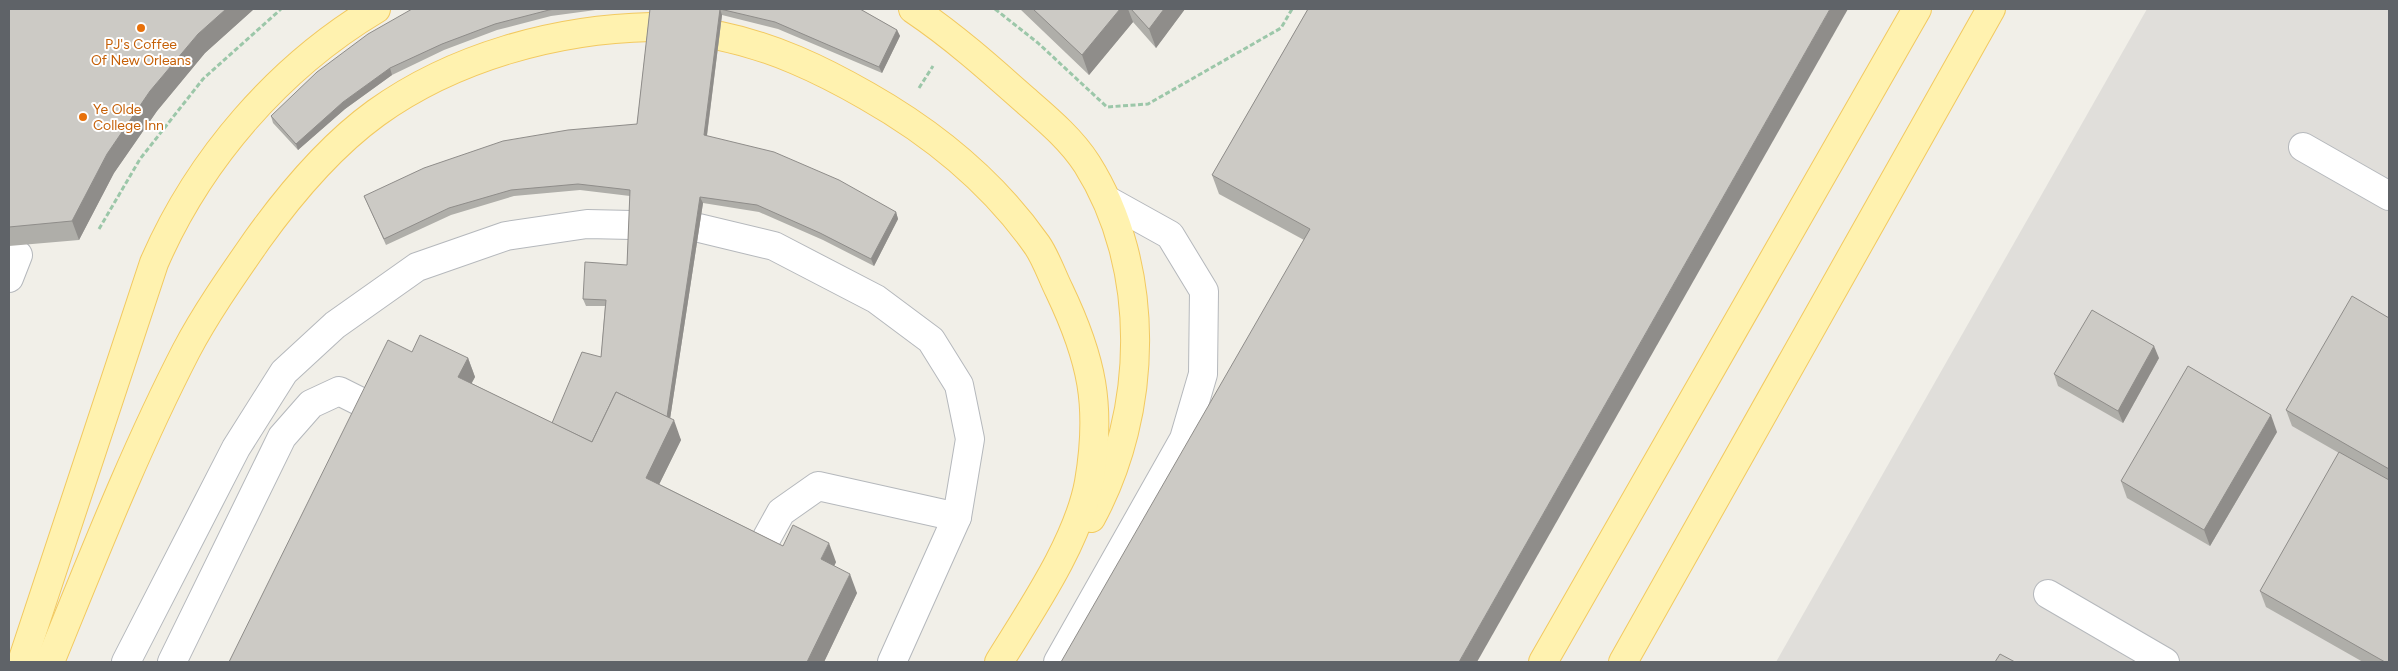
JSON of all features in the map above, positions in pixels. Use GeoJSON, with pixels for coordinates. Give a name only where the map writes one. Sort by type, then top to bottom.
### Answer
{"type":"FeatureCollection","features":[{"type":"Feature","properties":{"kind":"main road"},"geometry":{"type":"LineString","coordinates":[[22,662],[154,263],[169,229],[191,190],[251,112],[274,88],[332,37],[376,9]]}},
{"type":"Feature","properties":{"kind":"main road"},"geometry":{"type":"LineString","coordinates":[[913,9],[969,49],[1068,140],[1086,164],[1107,200],[1124,249],[1134,295],[1133,373],[1126,428],[1115,466],[1088,524],[1001,659]]}},
{"type":"Feature","properties":{"kind":"main road"},"geometry":{"type":"LineString","coordinates":[[1543,662],[1917,9]]}},
{"type":"Feature","properties":{"kind":"main road"},"geometry":{"type":"LineString","coordinates":[[1623,662],[1991,9]]}},
{"type":"Feature","properties":{"kind":"main road"},"geometry":{"type":"LineString","coordinates":[[50,662],[125,477],[187,350],[244,259],[274,218],[309,176],[351,133],[376,113],[439,78],[474,62],[532,43],[594,31],[651,27]]}},
{"type":"Feature","properties":{"kind":"main road"},"geometry":{"type":"LineString","coordinates":[[720,36],[752,42],[824,71],[891,110],[934,138],[982,179],[1038,247],[1073,319],[1085,352],[1093,384],[1096,417],[1088,484],[1079,517],[1066,545],[1001,659]]}},
{"type":"Feature","properties":{"kind":"street"},"geometry":{"type":"LineString","coordinates":[[2303,147],[2389,196]]}},
{"type":"Feature","properties":{"kind":"street"},"geometry":{"type":"LineString","coordinates":[[1058,662],[1184,439],[1203,374],[1204,291],[1170,235],[1107,200]]}},
{"type":"Feature","properties":{"kind":"street"},"geometry":{"type":"LineString","coordinates":[[126,662],[236,448],[284,372],[335,325],[417,267],[506,236],[587,224],[632,225]]}},
{"type":"Feature","properties":{"kind":"street"},"geometry":{"type":"LineString","coordinates":[[699,228],[774,246],[876,299],[931,340],[960,385],[970,440],[957,517],[892,662]]}},
{"type":"Feature","properties":{"kind":"street"},"geometry":{"type":"LineString","coordinates":[[172,662],[282,437],[310,404],[339,391],[371,406]]}},
{"type":"Feature","properties":{"kind":"street"},"geometry":{"type":"LineString","coordinates":[[760,550],[781,512],[818,486],[957,517]]}},
{"type":"Feature","properties":{"kind":"street"},"geometry":{"type":"LineString","coordinates":[[2048,594],[2165,662]]}},
{"type":"Feature","properties":{"kind":"path"},"geometry":{"type":"LineString","coordinates":[[99,229],[140,159],[203,79],[281,9]]}},
{"type":"Feature","properties":{"kind":"path"},"geometry":{"type":"LineString","coordinates":[[995,9],[1038,43],[1106,108],[1148,104],[1281,28],[1292,9]]}},
{"type":"Feature","properties":{"kind":"shaded area"},"geometry":{"type":"Polygon","coordinates":[[[2147,9],[2389,9],[2389,662],[1776,662],[2147,9]]]}},
{"type":"Feature","properties":{"kind":"building"},"geometry":{"type":"Polygon","coordinates":[[[9,9],[226,9],[198,34],[150,91],[107,154],[72,221],[9,227],[9,9]]]}},
{"type":"Feature","properties":{"kind":"building"},"geometry":{"type":"Polygon","coordinates":[[[412,9],[555,9],[495,24],[442,44],[390,68],[343,102],[296,144],[271,116],[317,72],[368,34],[412,9]]]}},
{"type":"Feature","properties":{"kind":"building"},"geometry":{"type":"Polygon","coordinates":[[[650,9],[720,9],[704,135],[774,152],[839,180],[896,212],[871,259],[820,233],[757,205],[700,197],[667,417],[616,392],[592,442],[552,423],[582,352],[601,357],[606,300],[583,299],[585,262],[627,265],[630,190],[578,184],[511,190],[449,208],[384,239],[364,196],[424,168],[503,141],[568,130],[637,124],[650,9]]]}},
{"type":"Feature","properties":{"kind":"building"},"geometry":{"type":"Polygon","coordinates":[[[720,9],[860,9],[897,30],[879,67],[775,22],[720,9]]]}},
{"type":"Feature","properties":{"kind":"building"},"geometry":{"type":"Polygon","coordinates":[[[1033,9],[1120,9],[1082,55],[1033,9]]]}},
{"type":"Feature","properties":{"kind":"building"},"geometry":{"type":"Polygon","coordinates":[[[1131,9],[1164,9],[1149,29],[1131,9]]]}},
{"type":"Feature","properties":{"kind":"building"},"geometry":{"type":"Polygon","coordinates":[[[1308,9],[1830,9],[1459,662],[1061,662],[1310,229],[1212,175],[1308,9]]]}},
{"type":"Feature","properties":{"kind":"building"},"geometry":{"type":"Polygon","coordinates":[[[2352,296],[2389,318],[2389,469],[2286,410],[2352,296]]]}},
{"type":"Feature","properties":{"kind":"building"},"geometry":{"type":"Polygon","coordinates":[[[2092,310],[2154,346],[2118,411],[2054,374],[2092,310]]]}},
{"type":"Feature","properties":{"kind":"building"},"geometry":{"type":"Polygon","coordinates":[[[420,335],[468,358],[458,377],[592,442],[616,392],[674,420],[646,478],[783,546],[793,525],[829,543],[821,559],[850,574],[807,662],[229,662],[388,340],[412,352],[420,335]]]}},
{"type":"Feature","properties":{"kind":"building"},"geometry":{"type":"Polygon","coordinates":[[[2188,366],[2271,415],[2204,530],[2121,481],[2188,366]]]}},
{"type":"Feature","properties":{"kind":"building"},"geometry":{"type":"Polygon","coordinates":[[[2339,452],[2389,480],[2389,662],[2385,662],[2260,591],[2339,452]]]}},
{"type":"Feature","properties":{"kind":"building"},"geometry":{"type":"Polygon","coordinates":[[[2000,654],[2015,662],[1995,662],[2000,654]]]}},
{"type":"Feature","properties":{"kind":"place","name":"PJ's Coffee Of New Orleans"},"geometry":{"type":"Point","coordinates":[141,28]}},
{"type":"Feature","properties":{"kind":"place","name":"Ye Olde College Inn"},"geometry":{"type":"Point","coordinates":[83,117]}}]}
